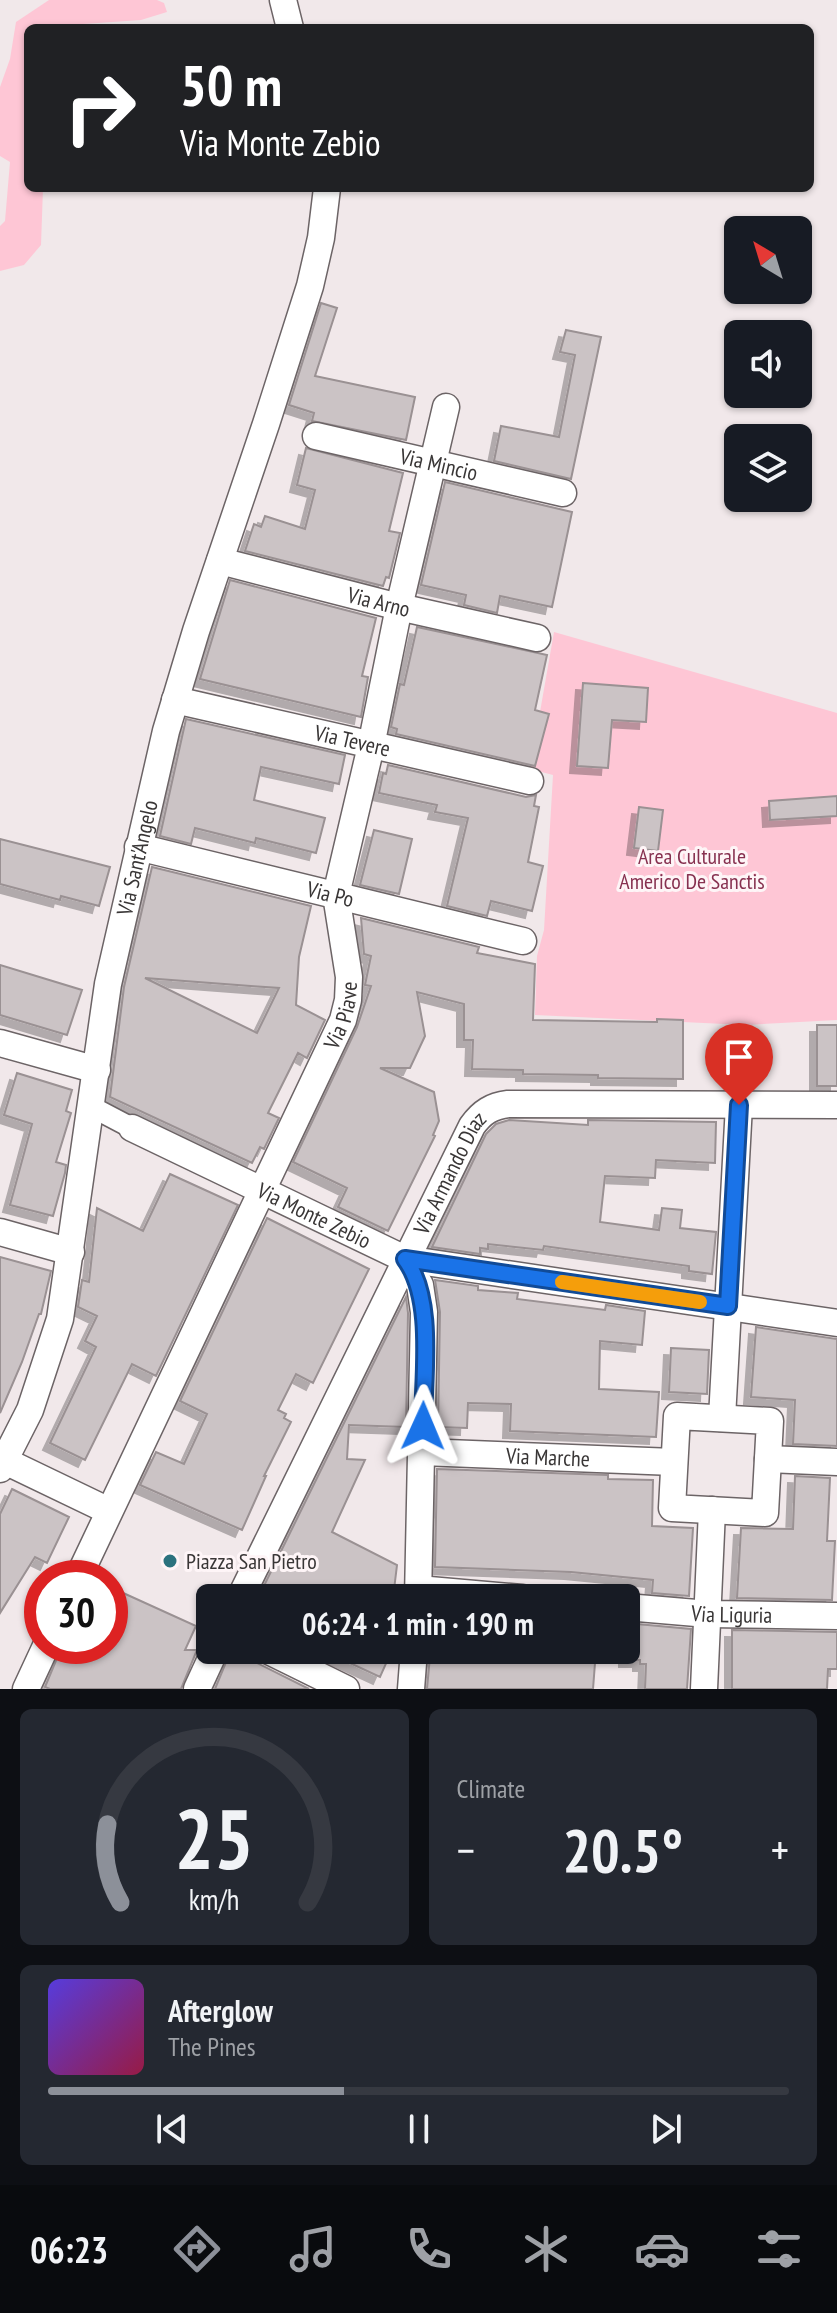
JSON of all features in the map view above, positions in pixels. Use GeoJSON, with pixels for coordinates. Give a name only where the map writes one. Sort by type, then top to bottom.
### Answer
{"type":"FeatureCollection","features":[{"type":"Feature","properties":{"kind":"street"},"geometry":{"type":"LineString","coordinates":[[283,0],[289,24]]}},
{"type":"Feature","properties":{"kind":"street","name":"Via Sant'Angelo"},"geometry":{"type":"LineString","coordinates":[[2,1465],[30,1410],[60,1319],[111,969],[175,700],[277,391],[318,253],[326,192]]}},
{"type":"Feature","properties":{"kind":"street","name":"Via Piave"},"geometry":{"type":"LineString","coordinates":[[86,1560],[263,1192],[346,1009],[349,977],[336,895],[446,407]]}},
{"type":"Feature","properties":{"kind":"street","name":"Via Mincio"},"geometry":{"type":"LineString","coordinates":[[316,436],[563,493]]}},
{"type":"Feature","properties":{"kind":"street","name":"Via Arno"},"geometry":{"type":"LineString","coordinates":[[220,561],[399,607],[537,638]]}},
{"type":"Feature","properties":{"kind":"street","name":"Via Tevere"},"geometry":{"type":"LineString","coordinates":[[175,700],[530,781]]}},
{"type":"Feature","properties":{"kind":"street","name":"Via Po"},"geometry":{"type":"LineString","coordinates":[[138,847],[523,941]]}},
{"type":"Feature","properties":{"kind":"street"},"geometry":{"type":"LineString","coordinates":[[0,1043],[97,1070]]}},
{"type":"Feature","properties":{"kind":"street","name":"Via Armando Diaz"},"geometry":{"type":"LineString","coordinates":[[247,1584],[472,1126],[488,1109],[508,1104],[837,1105]]}},
{"type":"Feature","properties":{"kind":"street"},"geometry":{"type":"LineString","coordinates":[[722,1418],[739,1105]]}},
{"type":"Feature","properties":{"kind":"street"},"geometry":{"type":"LineString","coordinates":[[92,1107],[132,1128]]}},
{"type":"Feature","properties":{"kind":"street","name":"Via Monte Zebio"},"geometry":{"type":"LineString","coordinates":[[132,1128],[405,1259],[837,1323]]}},
{"type":"Feature","properties":{"kind":"street"},"geometry":{"type":"LineString","coordinates":[[0,1232],[71,1252]]}},
{"type":"Feature","properties":{"kind":"street"},"geometry":{"type":"LineString","coordinates":[[405,1259],[416,1275],[423,1303],[418,1584]]}},
{"type":"Feature","properties":{"kind":"street"},"geometry":{"type":"LineString","coordinates":[[677,1416],[770,1421],[768,1459],[765,1513],[672,1508],[677,1416]]}},
{"type":"Feature","properties":{"kind":"street","name":"Via Marche"},"geometry":{"type":"LineString","coordinates":[[422,1452],[674,1462]]}},
{"type":"Feature","properties":{"kind":"street"},"geometry":{"type":"LineString","coordinates":[[768,1459],[837,1462]]}},
{"type":"Feature","properties":{"kind":"street"},"geometry":{"type":"LineString","coordinates":[[2,1465],[109,1511]]}},
{"type":"Feature","properties":{"kind":"street"},"geometry":{"type":"LineString","coordinates":[[704,1689],[712,1510]]}},
{"type":"Feature","properties":{"kind":"street","name":"Via Liguria"},"geometry":{"type":"LineString","coordinates":[[640,1608],[708,1614],[837,1616]]}},
{"type":"Feature","properties":{"kind":"street"},"geometry":{"type":"LineString","coordinates":[[26,1689],[38,1664]]}},
{"type":"Feature","properties":{"kind":"street"},"geometry":{"type":"LineString","coordinates":[[197,1689],[209,1664]]}},
{"type":"Feature","properties":{"kind":"street"},"geometry":{"type":"LineString","coordinates":[[295,1664],[346,1689]]}},
{"type":"Feature","properties":{"kind":"street"},"geometry":{"type":"LineString","coordinates":[[411,1689],[413,1664]]}},
{"type":"Feature","properties":{"kind":"green space"},"geometry":{"type":"Polygon","coordinates":[[[49,0],[157,0],[164,3],[167,12],[141,20],[24,24],[24,192],[43,192],[41,245],[24,265],[0,271],[0,226],[5,221],[10,162],[0,156],[0,87],[10,59],[16,22],[49,0]]]}},
{"type":"Feature","properties":{"kind":"green space","name":"Area Culturale Americo De Sanctis"},"geometry":{"type":"Polygon","coordinates":[[[554,632],[837,713],[837,1020],[746,1025],[535,1015],[537,956],[544,930],[553,775],[530,769],[554,632]]]}},
{"type":"Feature","properties":{"kind":"building"},"geometry":{"type":"Polygon","coordinates":[[[321,303],[337,308],[315,376],[415,397],[406,440],[312,421],[314,413],[289,405],[321,303]]]}},
{"type":"Feature","properties":{"kind":"building"},"geometry":{"type":"Polygon","coordinates":[[[566,330],[601,337],[571,479],[494,461],[501,426],[559,437],[575,355],[560,352],[566,330]]]}},
{"type":"Feature","properties":{"kind":"building"},"geometry":{"type":"Polygon","coordinates":[[[306,448],[403,473],[389,531],[400,533],[389,578],[386,577],[383,586],[245,551],[254,524],[261,527],[265,516],[305,529],[315,490],[297,485],[306,448]]]}},
{"type":"Feature","properties":{"kind":"building"},"geometry":{"type":"Polygon","coordinates":[[[445,482],[572,512],[552,607],[500,596],[497,613],[464,605],[466,595],[421,585],[445,482]]]}},
{"type":"Feature","properties":{"kind":"building"},"geometry":{"type":"Polygon","coordinates":[[[230,580],[376,618],[362,676],[368,677],[361,717],[200,679],[230,580]]]}},
{"type":"Feature","properties":{"kind":"building"},"geometry":{"type":"Polygon","coordinates":[[[417,627],[547,655],[535,710],[549,714],[535,766],[396,734],[397,729],[391,727],[417,627]]]}},
{"type":"Feature","properties":{"kind":"building"},"geometry":{"type":"Polygon","coordinates":[[[583,683],[648,688],[646,722],[612,720],[608,768],[577,766],[583,683]]]}},
{"type":"Feature","properties":{"kind":"building"},"geometry":{"type":"Polygon","coordinates":[[[186,719],[345,755],[339,784],[261,767],[254,800],[325,818],[316,853],[256,838],[255,843],[195,828],[191,844],[160,836],[186,719]]]}},
{"type":"Feature","properties":{"kind":"building"},"geometry":{"type":"Polygon","coordinates":[[[388,765],[526,797],[536,795],[534,806],[539,807],[528,862],[543,866],[532,911],[491,901],[487,916],[447,906],[468,818],[435,812],[437,805],[379,793],[388,765]]]}},
{"type":"Feature","properties":{"kind":"building"},"geometry":{"type":"Polygon","coordinates":[[[837,796],[837,816],[770,820],[769,801],[837,796]]]}},
{"type":"Feature","properties":{"kind":"building"},"geometry":{"type":"Polygon","coordinates":[[[639,807],[663,810],[658,851],[634,848],[639,807]]]}},
{"type":"Feature","properties":{"kind":"building"},"geometry":{"type":"Polygon","coordinates":[[[374,830],[412,839],[399,894],[360,885],[374,830]]]}},
{"type":"Feature","properties":{"kind":"building"},"geometry":{"type":"Polygon","coordinates":[[[0,839],[110,867],[99,906],[61,896],[60,900],[0,884],[0,839]]]}},
{"type":"Feature","properties":{"kind":"building"},"geometry":{"type":"Polygon","coordinates":[[[152,867],[311,906],[299,957],[296,1005],[325,1020],[307,1058],[298,1053],[268,1113],[279,1118],[264,1149],[260,1147],[252,1163],[110,1097],[124,987],[152,867]],[[145,978],[257,1033],[279,988],[145,978]]]}},
{"type":"Feature","properties":{"kind":"building"},"geometry":{"type":"Polygon","coordinates":[[[361,918],[479,947],[477,953],[535,964],[533,1020],[683,1020],[683,1079],[598,1078],[598,1075],[523,1074],[523,1070],[472,1069],[473,1040],[464,1040],[464,1004],[417,992],[425,1036],[410,1068],[380,1068],[434,1092],[439,1121],[435,1136],[388,1231],[338,1207],[347,1188],[293,1162],[357,1027],[371,986],[365,985],[371,956],[364,954],[361,918]]]}},
{"type":"Feature","properties":{"kind":"building"},"geometry":{"type":"Polygon","coordinates":[[[0,965],[82,990],[67,1035],[0,1015],[0,965]]]}},
{"type":"Feature","properties":{"kind":"building"},"geometry":{"type":"Polygon","coordinates":[[[817,1025],[837,1025],[837,1086],[817,1086],[817,1025]]]}},
{"type":"Feature","properties":{"kind":"building"},"geometry":{"type":"Polygon","coordinates":[[[17,1073],[72,1090],[66,1111],[71,1113],[56,1162],[66,1165],[65,1173],[53,1216],[10,1205],[32,1124],[4,1115],[17,1073]]]}},
{"type":"Feature","properties":{"kind":"building"},"geometry":{"type":"Polygon","coordinates":[[[509,1120],[588,1125],[588,1120],[716,1122],[715,1163],[656,1160],[655,1178],[605,1176],[600,1222],[659,1230],[662,1208],[682,1210],[680,1228],[716,1232],[712,1274],[689,1271],[689,1266],[544,1246],[543,1250],[488,1244],[488,1249],[480,1248],[480,1254],[432,1247],[486,1134],[496,1124],[509,1120]]]}},
{"type":"Feature","properties":{"kind":"building"},"geometry":{"type":"Polygon","coordinates":[[[170,1174],[238,1205],[156,1376],[132,1364],[85,1460],[50,1443],[96,1347],[85,1341],[97,1316],[78,1307],[82,1280],[89,1282],[97,1208],[143,1231],[170,1174]]]}},
{"type":"Feature","properties":{"kind":"building"},"geometry":{"type":"Polygon","coordinates":[[[267,1218],[369,1269],[313,1383],[296,1374],[278,1410],[286,1414],[284,1418],[291,1422],[242,1530],[140,1485],[156,1452],[184,1464],[207,1414],[180,1401],[267,1218]]]}},
{"type":"Feature","properties":{"kind":"building"},"geometry":{"type":"Polygon","coordinates":[[[0,1257],[51,1271],[41,1314],[0,1413],[0,1257]]]}},
{"type":"Feature","properties":{"kind":"building"},"geometry":{"type":"Polygon","coordinates":[[[435,1280],[478,1286],[478,1290],[518,1293],[517,1299],[605,1310],[606,1305],[645,1311],[642,1345],[600,1341],[599,1389],[659,1392],[656,1437],[510,1431],[511,1404],[468,1403],[467,1428],[438,1427],[440,1312],[435,1280]]]}},
{"type":"Feature","properties":{"kind":"building"},"geometry":{"type":"Polygon","coordinates":[[[406,1297],[406,1427],[349,1425],[347,1459],[365,1460],[332,1532],[397,1565],[395,1584],[265,1584],[406,1297]]]}},
{"type":"Feature","properties":{"kind":"building"},"geometry":{"type":"Polygon","coordinates":[[[756,1327],[837,1339],[837,1446],[793,1444],[795,1400],[751,1397],[756,1327]]]}},
{"type":"Feature","properties":{"kind":"building"},"geometry":{"type":"Polygon","coordinates":[[[671,1348],[709,1350],[707,1394],[669,1392],[671,1348]]]}},
{"type":"Feature","properties":{"kind":"building"},"geometry":{"type":"Polygon","coordinates":[[[437,1469],[608,1475],[608,1479],[653,1480],[652,1526],[693,1528],[689,1596],[652,1593],[653,1580],[571,1572],[435,1567],[437,1469]]]}},
{"type":"Feature","properties":{"kind":"building"},"geometry":{"type":"Polygon","coordinates":[[[795,1476],[830,1478],[827,1541],[835,1541],[832,1600],[737,1598],[741,1528],[793,1529],[795,1476]]]}},
{"type":"Feature","properties":{"kind":"building"},"geometry":{"type":"Polygon","coordinates":[[[12,1489],[69,1517],[48,1560],[35,1557],[33,1560],[24,1560],[24,1575],[0,1613],[0,1514],[12,1489]]]}},
{"type":"Feature","properties":{"kind":"building"},"geometry":{"type":"Polygon","coordinates":[[[128,1595],[196,1626],[185,1650],[196,1652],[181,1689],[45,1687],[55,1664],[128,1664],[128,1595]]]}},
{"type":"Feature","properties":{"kind":"building"},"geometry":{"type":"Polygon","coordinates":[[[640,1624],[691,1629],[687,1689],[645,1689],[646,1664],[640,1664],[640,1624]]]}},
{"type":"Feature","properties":{"kind":"building"},"geometry":{"type":"Polygon","coordinates":[[[732,1630],[837,1632],[837,1669],[828,1669],[827,1689],[732,1689],[732,1630]]]}},
{"type":"Feature","properties":{"kind":"building"},"geometry":{"type":"Polygon","coordinates":[[[225,1664],[259,1664],[309,1689],[215,1689],[225,1664]]]}},
{"type":"Feature","properties":{"kind":"building"},"geometry":{"type":"Polygon","coordinates":[[[352,1664],[386,1664],[380,1677],[352,1664]]]}},
{"type":"Feature","properties":{"kind":"building"},"geometry":{"type":"Polygon","coordinates":[[[429,1664],[595,1664],[593,1689],[427,1689],[429,1664]]]}},
{"type":"Feature","properties":{"kind":"slow traffic"},"geometry":{"type":"LineString","coordinates":[[562,1282],[700,1302]]}},
{"type":"Feature","properties":{"kind":"place","name":"Piazza San Pietro"},"geometry":{"type":"Point","coordinates":[170,1561]}},
{"type":"Feature","properties":{"kind":"route"},"geometry":{"type":"LineString","coordinates":[[423,1426],[423,1303],[416,1275],[405,1259],[728,1306],[739,1105]]}}]}
